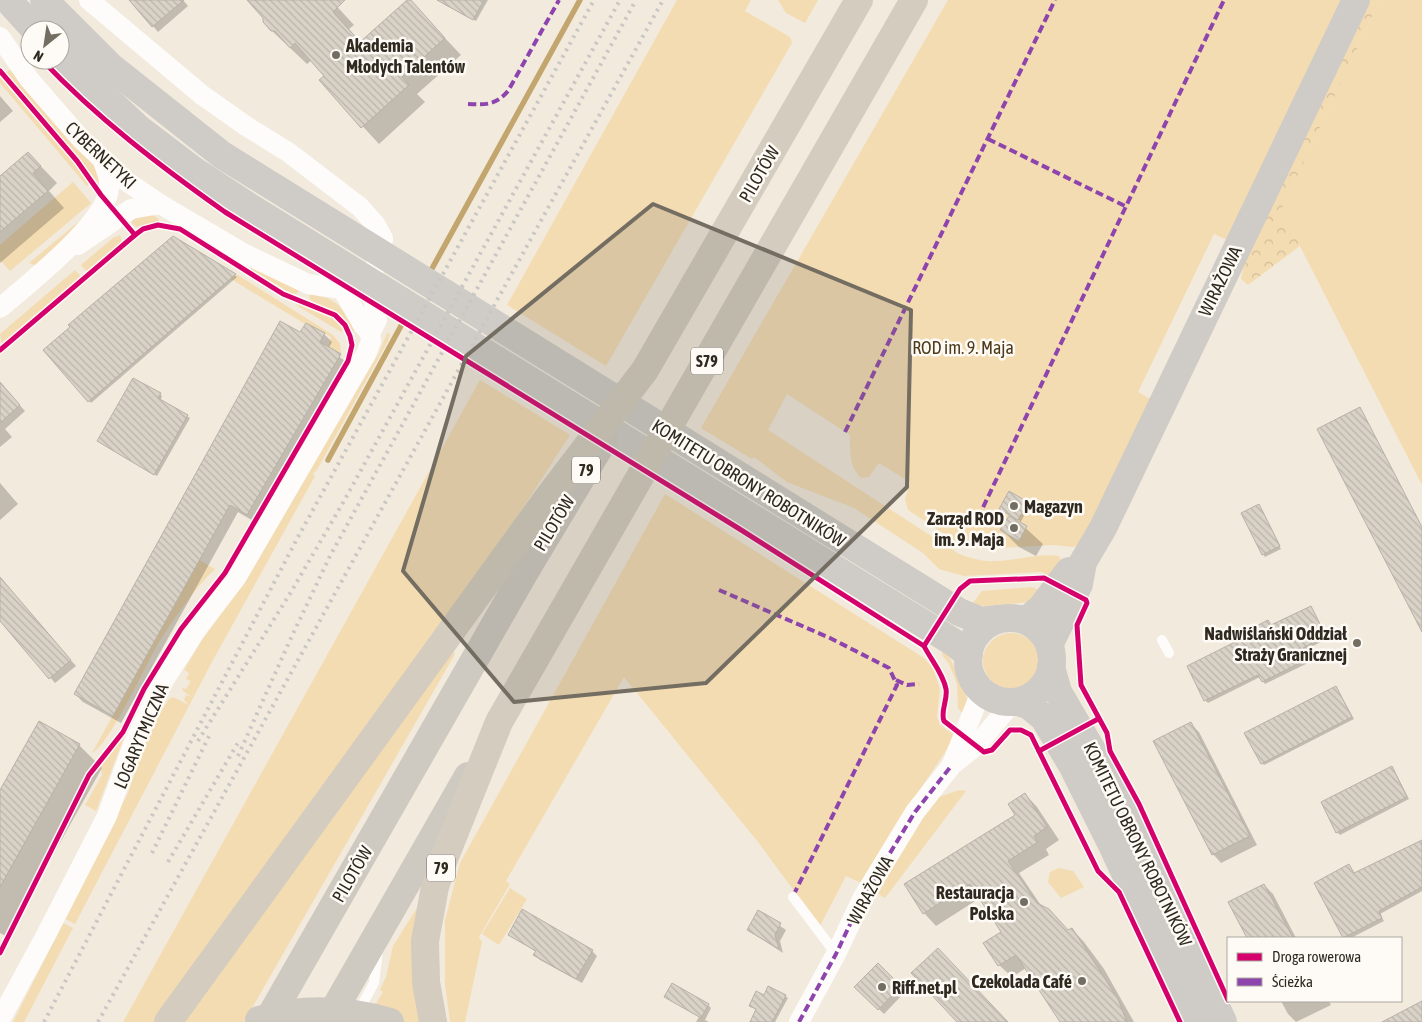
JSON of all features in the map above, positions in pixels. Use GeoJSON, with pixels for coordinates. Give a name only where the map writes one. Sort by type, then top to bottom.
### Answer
{"type":"FeatureCollection","features":[{"type":"Feature","properties":{"kind":"highway","name":"PILOTÓW"},"geometry":{"type":"LineString","coordinates":[[645,370],[859,0]]}},
{"type":"Feature","properties":{"kind":"highway","name":"S79"},"geometry":{"type":"LineString","coordinates":[[499,722],[914,0]]}},
{"type":"Feature","properties":{"kind":"highway"},"geometry":{"type":"LineString","coordinates":[[168,1022],[547,499],[645,370]]}},
{"type":"Feature","properties":{"kind":"highway","name":"79"},"geometry":{"type":"LineString","coordinates":[[433,1022],[426,982],[425,941],[435,887],[444,859],[499,722]]}},
{"type":"Feature","properties":{"kind":"main road","name":"PILOTÓW"},"geometry":{"type":"LineString","coordinates":[[266,1022],[526,570],[645,370]]}},
{"type":"Feature","properties":{"kind":"main road"},"geometry":{"type":"LineString","coordinates":[[327,1022],[499,722]]}},
{"type":"Feature","properties":{"kind":"main road"},"geometry":{"type":"LineString","coordinates":[[253,1022],[296,1011],[314,1010],[348,1012],[390,1022]]}},
{"type":"Feature","properties":{"kind":"street"},"geometry":{"type":"LineString","coordinates":[[8,0],[26,20]]}},
{"type":"Feature","properties":{"kind":"street","name":"KOMITETU OBRONY ROBOTNIKÓW"},"geometry":{"type":"LineString","coordinates":[[44,0],[111,67],[178,121],[239,166],[959,612],[981,621],[998,620]]}},
{"type":"Feature","properties":{"kind":"street"},"geometry":{"type":"LineString","coordinates":[[89,0],[202,95],[246,126],[288,152],[360,207],[381,232],[383,246],[376,268],[365,279],[342,290],[363,325],[370,333]]}},
{"type":"Feature","properties":{"kind":"street","name":"WIRAŻOWA"},"geometry":{"type":"LineString","coordinates":[[1050,655],[1080,584],[1083,562],[1107,519],[1356,0]]}},
{"type":"Feature","properties":{"kind":"street","name":"CYBERNETYKI"},"geometry":{"type":"LineString","coordinates":[[0,37],[41,93],[123,179],[160,204],[266,265],[308,284],[342,290]]}},
{"type":"Feature","properties":{"kind":"street","name":"KOMITETU OBRONY ROBOTNIKÓW"},"geometry":{"type":"LineString","coordinates":[[70,64],[131,122],[160,145],[251,208],[953,642],[969,655]]}},
{"type":"Feature","properties":{"kind":"street"},"geometry":{"type":"LineString","coordinates":[[58,258],[94,217],[108,196],[109,178],[103,160]]}},
{"type":"Feature","properties":{"kind":"street"},"geometry":{"type":"LineString","coordinates":[[0,308],[58,258],[127,210],[139,206],[160,204]]}},
{"type":"Feature","properties":{"kind":"street","name":"LOGARYTMICZNA"},"geometry":{"type":"LineString","coordinates":[[0,1020],[46,936],[107,816],[133,745],[161,685],[196,630],[236,578],[369,349],[370,333],[377,320],[371,288],[365,279]]}},
{"type":"Feature","properties":{"kind":"street","name":"WIRAŻOWA"},"geometry":{"type":"LineString","coordinates":[[1027,620],[1042,608],[1074,566],[1083,562]]}},
{"type":"Feature","properties":{"kind":"street"},"geometry":{"type":"LineString","coordinates":[[1010,617],[1027,620],[1041,631],[1050,655],[1048,676],[1036,692],[1016,702],[995,700],[981,692],[972,679],[969,655],[978,634],[998,620],[1010,617]]}},
{"type":"Feature","properties":{"kind":"street","name":"KOMITETU OBRONY ROBOTNIKÓW"},"geometry":{"type":"LineString","coordinates":[[1050,655],[1058,692],[1113,786],[1223,1022]]}},
{"type":"Feature","properties":{"kind":"street","name":"WIRAŻOWA"},"geometry":{"type":"LineString","coordinates":[[952,765],[981,692]]}},
{"type":"Feature","properties":{"kind":"street","name":"KOMITETU OBRONY ROBOTNIKÓW"},"geometry":{"type":"LineString","coordinates":[[1016,702],[1028,705],[1044,718],[1072,765],[1113,847],[1194,1022]]}},
{"type":"Feature","properties":{"kind":"street","name":"WIRAŻOWA"},"geometry":{"type":"LineString","coordinates":[[800,1022],[836,954],[862,899],[915,812],[952,765],[976,746],[1016,702]]}},
{"type":"Feature","properties":{"kind":"lane"},"geometry":{"type":"LineString","coordinates":[[1162,640],[1169,653]]}},
{"type":"Feature","properties":{"kind":"lane"},"geometry":{"type":"LineString","coordinates":[[793,897],[836,954]]}},
{"type":"Feature","properties":{"kind":"lane"},"geometry":{"type":"LineString","coordinates":[[352,1022],[374,983],[380,938],[388,916]]}},
{"type":"Feature","properties":{"kind":"highlighted area"},"geometry":{"type":"Polygon","coordinates":[[[653,204],[911,310],[907,487],[706,683],[514,702],[403,571],[466,356],[653,204]]]}},
{"type":"Feature","properties":{"kind":"green space"},"geometry":{"type":"Polygon","coordinates":[[[677,0],[751,0],[745,11],[790,37],[792,43],[606,366],[507,305],[677,0]]]}},
{"type":"Feature","properties":{"kind":"green space"},"geometry":{"type":"Polygon","coordinates":[[[778,0],[818,0],[805,23],[786,13],[778,0]]]}},
{"type":"Feature","properties":{"kind":"green space","name":"ROD im. 9. Maja"},"geometry":{"type":"Polygon","coordinates":[[[948,0],[1344,0],[1227,240],[1214,234],[1138,392],[1154,401],[1080,545],[1073,547],[1053,545],[981,549],[958,543],[908,510],[905,499],[910,482],[879,463],[869,477],[861,478],[852,464],[850,435],[787,394],[768,430],[959,554],[990,561],[1051,555],[1059,556],[1062,562],[1055,579],[1042,572],[964,576],[939,569],[923,553],[854,508],[787,482],[754,457],[752,459],[701,428],[948,0]]]}},
{"type":"Feature","properties":{"kind":"green space"},"geometry":{"type":"Polygon","coordinates":[[[1370,0],[1380,0],[1282,208],[1300,246],[1248,285],[1241,279],[1245,260],[1370,0]]]}},
{"type":"Feature","properties":{"kind":"green space"},"geometry":{"type":"Polygon","coordinates":[[[1380,0],[1422,0],[1422,485],[1281,209],[1380,0]]]}},
{"type":"Feature","properties":{"kind":"green space"},"geometry":{"type":"Polygon","coordinates":[[[11,69],[93,162],[104,191],[80,159],[6,73],[11,69]]]}},
{"type":"Feature","properties":{"kind":"green space"},"geometry":{"type":"Polygon","coordinates":[[[0,77],[81,171],[89,184],[87,186],[0,83],[0,77]]]}},
{"type":"Feature","properties":{"kind":"green space"},"geometry":{"type":"Polygon","coordinates":[[[73,182],[91,203],[10,271],[0,260],[0,245],[73,182]]]}},
{"type":"Feature","properties":{"kind":"green space"},"geometry":{"type":"Polygon","coordinates":[[[88,214],[37,266],[29,263],[88,214]]]}},
{"type":"Feature","properties":{"kind":"green space"},"geometry":{"type":"Polygon","coordinates":[[[152,215],[158,218],[158,222],[136,227],[131,222],[138,216],[152,215]]]}},
{"type":"Feature","properties":{"kind":"green space"},"geometry":{"type":"Polygon","coordinates":[[[120,235],[122,242],[87,272],[81,265],[113,238],[120,235]]]}},
{"type":"Feature","properties":{"kind":"green space"},"geometry":{"type":"Polygon","coordinates":[[[252,267],[300,290],[296,294],[290,293],[250,269],[252,267]]]}},
{"type":"Feature","properties":{"kind":"green space"},"geometry":{"type":"Polygon","coordinates":[[[75,270],[81,277],[2,346],[0,334],[75,270]]]}},
{"type":"Feature","properties":{"kind":"green space"},"geometry":{"type":"Polygon","coordinates":[[[236,274],[333,335],[340,344],[341,354],[328,347],[331,337],[305,324],[231,279],[236,274]]]}},
{"type":"Feature","properties":{"kind":"green space"},"geometry":{"type":"Polygon","coordinates":[[[312,294],[327,298],[340,307],[350,320],[354,331],[351,331],[344,319],[339,315],[311,301],[309,296],[312,294]]]}},
{"type":"Feature","properties":{"kind":"green space"},"geometry":{"type":"Polygon","coordinates":[[[298,302],[317,309],[334,319],[343,330],[341,332],[296,305],[298,302]]]}},
{"type":"Feature","properties":{"kind":"green space"},"geometry":{"type":"Polygon","coordinates":[[[387,333],[390,334],[388,341],[313,474],[315,476],[213,660],[75,924],[65,919],[128,793],[145,745],[159,714],[169,699],[173,697],[189,705],[184,700],[186,695],[192,697],[183,691],[182,688],[186,689],[191,681],[186,679],[189,673],[184,670],[202,640],[247,579],[379,353],[387,333]]]}},
{"type":"Feature","properties":{"kind":"green space"},"geometry":{"type":"Polygon","coordinates":[[[480,380],[570,435],[488,562],[453,652],[455,654],[244,1022],[123,1022],[480,380]]]}},
{"type":"Feature","properties":{"kind":"green space"},"geometry":{"type":"Polygon","coordinates":[[[665,494],[924,658],[933,668],[940,689],[937,717],[940,725],[956,736],[896,825],[861,883],[846,876],[820,926],[758,842],[624,677],[506,881],[510,884],[479,937],[482,942],[465,1022],[450,1022],[445,985],[445,920],[460,863],[665,494]]]}},
{"type":"Feature","properties":{"kind":"green space"},"geometry":{"type":"Polygon","coordinates":[[[199,560],[215,569],[192,594],[159,642],[108,736],[92,753],[199,560]]]}},
{"type":"Feature","properties":{"kind":"green space"},"geometry":{"type":"Polygon","coordinates":[[[1032,587],[1041,591],[1031,602],[986,606],[971,605],[982,591],[1032,587]]]}},
{"type":"Feature","properties":{"kind":"green space"},"geometry":{"type":"Polygon","coordinates":[[[1011,633],[1022,635],[1031,641],[1037,650],[1039,661],[1037,672],[1031,681],[1022,687],[1011,689],[1000,687],[991,681],[985,672],[983,661],[985,650],[991,641],[1000,635],[1011,633]]]}},
{"type":"Feature","properties":{"kind":"green space"},"geometry":{"type":"Polygon","coordinates":[[[943,649],[955,667],[965,692],[969,706],[964,715],[958,708],[957,684],[949,664],[942,655],[943,649]]]}},
{"type":"Feature","properties":{"kind":"green space"},"geometry":{"type":"Polygon","coordinates":[[[121,739],[123,740],[96,811],[85,805],[102,775],[101,766],[121,739]]]}},
{"type":"Feature","properties":{"kind":"green space"},"geometry":{"type":"Polygon","coordinates":[[[959,790],[966,791],[885,898],[875,892],[920,820],[939,797],[959,790]]]}},
{"type":"Feature","properties":{"kind":"green space"},"geometry":{"type":"Polygon","coordinates":[[[1059,868],[1073,871],[1084,887],[1061,898],[1048,882],[1050,872],[1059,868]]]}},
{"type":"Feature","properties":{"kind":"green space"},"geometry":{"type":"Polygon","coordinates":[[[510,888],[527,899],[499,945],[482,934],[510,888]]]}},
{"type":"Feature","properties":{"kind":"green space"},"geometry":{"type":"Polygon","coordinates":[[[420,903],[423,1022],[365,1022],[383,992],[380,990],[386,977],[393,946],[420,903]]]}},
{"type":"Feature","properties":{"kind":"green space"},"geometry":{"type":"Polygon","coordinates":[[[63,923],[73,928],[24,1022],[13,1022],[63,923]]]}},
{"type":"Feature","properties":{"kind":"building"},"geometry":{"type":"Polygon","coordinates":[[[129,0],[184,0],[152,27],[129,0]]]}},
{"type":"Feature","properties":{"kind":"building"},"geometry":{"type":"Polygon","coordinates":[[[247,0],[345,0],[333,12],[360,42],[407,0],[411,0],[445,38],[402,77],[409,85],[361,128],[319,80],[324,76],[295,43],[290,48],[275,31],[271,31],[263,22],[263,18],[247,0]]]}},
{"type":"Feature","properties":{"kind":"building"},"geometry":{"type":"Polygon","coordinates":[[[437,0],[484,0],[473,20],[437,0]]]}},
{"type":"Feature","properties":{"kind":"building"},"geometry":{"type":"Polygon","coordinates":[[[28,152],[41,166],[33,173],[48,191],[0,232],[0,176],[28,152]]]}},
{"type":"Feature","properties":{"kind":"building"},"geometry":{"type":"Polygon","coordinates":[[[173,236],[236,274],[88,402],[43,350],[70,327],[68,325],[173,236]]]}},
{"type":"Feature","properties":{"kind":"building"},"geometry":{"type":"Polygon","coordinates":[[[280,321],[300,332],[306,323],[325,333],[320,342],[341,354],[247,515],[230,505],[113,716],[74,694],[280,321]]]}},
{"type":"Feature","properties":{"kind":"building"},"geometry":{"type":"Polygon","coordinates":[[[133,378],[161,393],[158,398],[188,415],[154,475],[97,441],[133,378]]]}},
{"type":"Feature","properties":{"kind":"building"},"geometry":{"type":"Polygon","coordinates":[[[0,382],[20,405],[0,423],[0,382]]]}},
{"type":"Feature","properties":{"kind":"building"},"geometry":{"type":"Polygon","coordinates":[[[1360,407],[1422,527],[1422,632],[1317,429],[1360,407]]]}},
{"type":"Feature","properties":{"kind":"building","name":"Magazyn"},"geometry":{"type":"Polygon","coordinates":[[[1009,491],[1028,502],[1018,520],[999,509],[1009,491]]]}},
{"type":"Feature","properties":{"kind":"building"},"geometry":{"type":"Polygon","coordinates":[[[1259,504],[1280,546],[1262,555],[1241,513],[1259,504]]]}},
{"type":"Feature","properties":{"kind":"building","name":"Zarząd ROD im. 9. Maja"},"geometry":{"type":"Polygon","coordinates":[[[1009,516],[1027,526],[1019,541],[1000,530],[1009,516]]]}},
{"type":"Feature","properties":{"kind":"building"},"geometry":{"type":"Polygon","coordinates":[[[0,577],[71,660],[49,679],[0,621],[0,577]]]}},
{"type":"Feature","properties":{"kind":"building"},"geometry":{"type":"Polygon","coordinates":[[[1311,606],[1326,636],[1303,648],[1308,659],[1262,682],[1258,675],[1204,701],[1187,666],[1245,637],[1243,633],[1268,620],[1271,625],[1311,606]]]}},
{"type":"Feature","properties":{"kind":"building"},"geometry":{"type":"Polygon","coordinates":[[[1336,686],[1352,717],[1261,764],[1244,733],[1336,686]]]}},
{"type":"Feature","properties":{"kind":"building"},"geometry":{"type":"Polygon","coordinates":[[[39,721],[80,744],[0,887],[0,790],[39,721]]]}},
{"type":"Feature","properties":{"kind":"building"},"geometry":{"type":"Polygon","coordinates":[[[1191,722],[1250,836],[1212,855],[1153,741],[1191,722]]]}},
{"type":"Feature","properties":{"kind":"building"},"geometry":{"type":"Polygon","coordinates":[[[1392,766],[1407,797],[1336,833],[1321,802],[1392,766]]]}},
{"type":"Feature","properties":{"kind":"building"},"geometry":{"type":"Polygon","coordinates":[[[1025,793],[1047,827],[1034,836],[1038,842],[1008,861],[1037,903],[1049,909],[1068,930],[1072,928],[1118,999],[1127,1022],[1060,1022],[1016,955],[998,966],[983,943],[1001,932],[970,884],[923,914],[904,884],[1015,815],[1008,804],[1025,793]]]}},
{"type":"Feature","properties":{"kind":"building"},"geometry":{"type":"Polygon","coordinates":[[[1422,840],[1422,887],[1379,911],[1382,918],[1342,937],[1314,883],[1349,864],[1354,873],[1422,840]]]}},
{"type":"Feature","properties":{"kind":"building"},"geometry":{"type":"Polygon","coordinates":[[[1264,884],[1292,937],[1246,937],[1228,902],[1264,884]]]}},
{"type":"Feature","properties":{"kind":"building"},"geometry":{"type":"Polygon","coordinates":[[[522,909],[593,950],[576,979],[533,955],[536,951],[508,935],[522,909]]]}},
{"type":"Feature","properties":{"kind":"building"},"geometry":{"type":"Polygon","coordinates":[[[758,910],[781,923],[775,935],[779,949],[747,930],[758,910]]]}},
{"type":"Feature","properties":{"kind":"building"},"geometry":{"type":"Polygon","coordinates":[[[938,948],[1008,1022],[957,1022],[911,973],[938,948]]]}},
{"type":"Feature","properties":{"kind":"building"},"geometry":{"type":"Polygon","coordinates":[[[878,963],[901,986],[878,1010],[854,987],[878,963]]]}},
{"type":"Feature","properties":{"kind":"building"},"geometry":{"type":"Polygon","coordinates":[[[672,983],[709,1004],[701,1018],[664,997],[672,983]]]}},
{"type":"Feature","properties":{"kind":"building"},"geometry":{"type":"Polygon","coordinates":[[[768,986],[786,995],[772,1022],[750,1022],[756,1009],[749,1006],[756,991],[764,995],[768,986]]]}},
{"type":"Feature","properties":{"kind":"building"},"geometry":{"type":"Polygon","coordinates":[[[1422,1001],[1422,1022],[1382,1022],[1422,1001]]]}},
{"type":"Feature","properties":{"kind":"waterway"},"geometry":{"type":"LineString","coordinates":[[429,274],[580,0]]}},
{"type":"Feature","properties":{"kind":"waterway"},"geometry":{"type":"LineString","coordinates":[[328,460],[408,313]]}},
{"type":"Feature","properties":{"kind":"railway"},"geometry":{"type":"LineString","coordinates":[[44,1022],[298,537],[594,0]]}},
{"type":"Feature","properties":{"kind":"railway"},"geometry":{"type":"LineString","coordinates":[[198,741],[291,592],[344,501],[620,0]]}},
{"type":"Feature","properties":{"kind":"railway"},"geometry":{"type":"LineString","coordinates":[[238,756],[330,556],[636,0]]}},
{"type":"Feature","properties":{"kind":"railway"},"geometry":{"type":"LineString","coordinates":[[98,1022],[663,0]]}},
{"type":"Feature","properties":{"kind":"railway"},"geometry":{"type":"LineString","coordinates":[[152,853],[211,732]]}},
{"type":"Feature","properties":{"kind":"railway"},"geometry":{"type":"LineString","coordinates":[[168,862],[239,741]]}},
{"type":"Feature","properties":{"kind":"marked path"},"geometry":{"type":"LineString","coordinates":[[468,104],[495,102],[504,96],[559,0]]}},
{"type":"Feature","properties":{"kind":"marked path"},"geometry":{"type":"LineString","coordinates":[[845,432],[1055,0]]}},
{"type":"Feature","properties":{"kind":"marked path"},"geometry":{"type":"LineString","coordinates":[[978,518],[1224,0]]}},
{"type":"Feature","properties":{"kind":"marked path"},"geometry":{"type":"LineString","coordinates":[[988,139],[1127,207]]}},
{"type":"Feature","properties":{"kind":"marked path"},"geometry":{"type":"LineString","coordinates":[[719,590],[830,638],[889,668],[897,685],[795,892]]}},
{"type":"Feature","properties":{"kind":"marked path"},"geometry":{"type":"LineString","coordinates":[[896,680],[907,685],[919,684]]}},
{"type":"Feature","properties":{"kind":"marked path"},"geometry":{"type":"LineString","coordinates":[[799,1022],[836,954],[862,899],[915,812],[952,765]]}},
{"type":"Feature","properties":{"kind":"cycle path"},"geometry":{"type":"LineString","coordinates":[[52,70],[130,141],[225,212],[738,528],[924,646],[940,672],[946,689],[944,721],[984,752],[992,750],[1010,730],[1021,730],[1031,735],[1098,871],[1119,892],[1180,1022]]}},
{"type":"Feature","properties":{"kind":"cycle path"},"geometry":{"type":"LineString","coordinates":[[0,71],[77,161],[101,195],[135,235],[143,229],[158,225],[180,229],[283,294],[335,315],[345,325],[352,345],[348,361],[225,573],[181,629],[144,689],[123,732],[89,775],[0,953]]}},
{"type":"Feature","properties":{"kind":"cycle path"},"geometry":{"type":"LineString","coordinates":[[0,350],[135,235]]}},
{"type":"Feature","properties":{"kind":"cycle path"},"geometry":{"type":"LineString","coordinates":[[924,646],[960,589],[970,581],[1044,578],[1086,600],[1087,603],[1077,625],[1081,685],[1107,733],[1110,751],[1139,804],[1227,998]]}},
{"type":"Feature","properties":{"kind":"cycle path"},"geometry":{"type":"LineString","coordinates":[[1039,751],[1098,719]]}},
{"type":"Feature","properties":{"kind":"place","name":"Akademia Młodych Talentów"},"geometry":{"type":"Point","coordinates":[336,55]}},
{"type":"Feature","properties":{"kind":"place","name":"Magazyn"},"geometry":{"type":"Point","coordinates":[1014,506]}},
{"type":"Feature","properties":{"kind":"place","name":"Zarząd ROD im. 9. Maja"},"geometry":{"type":"Point","coordinates":[1014,528]}},
{"type":"Feature","properties":{"kind":"place","name":"Nadwiślański Oddział Straży Granicznej"},"geometry":{"type":"Point","coordinates":[1357,643]}},
{"type":"Feature","properties":{"kind":"place","name":"Restauracja Polska"},"geometry":{"type":"Point","coordinates":[1024,902]}},
{"type":"Feature","properties":{"kind":"place","name":"Czekolada Café"},"geometry":{"type":"Point","coordinates":[1082,981]}},
{"type":"Feature","properties":{"kind":"place","name":"Riff.net.pl"},"geometry":{"type":"Point","coordinates":[882,987]}}]}
